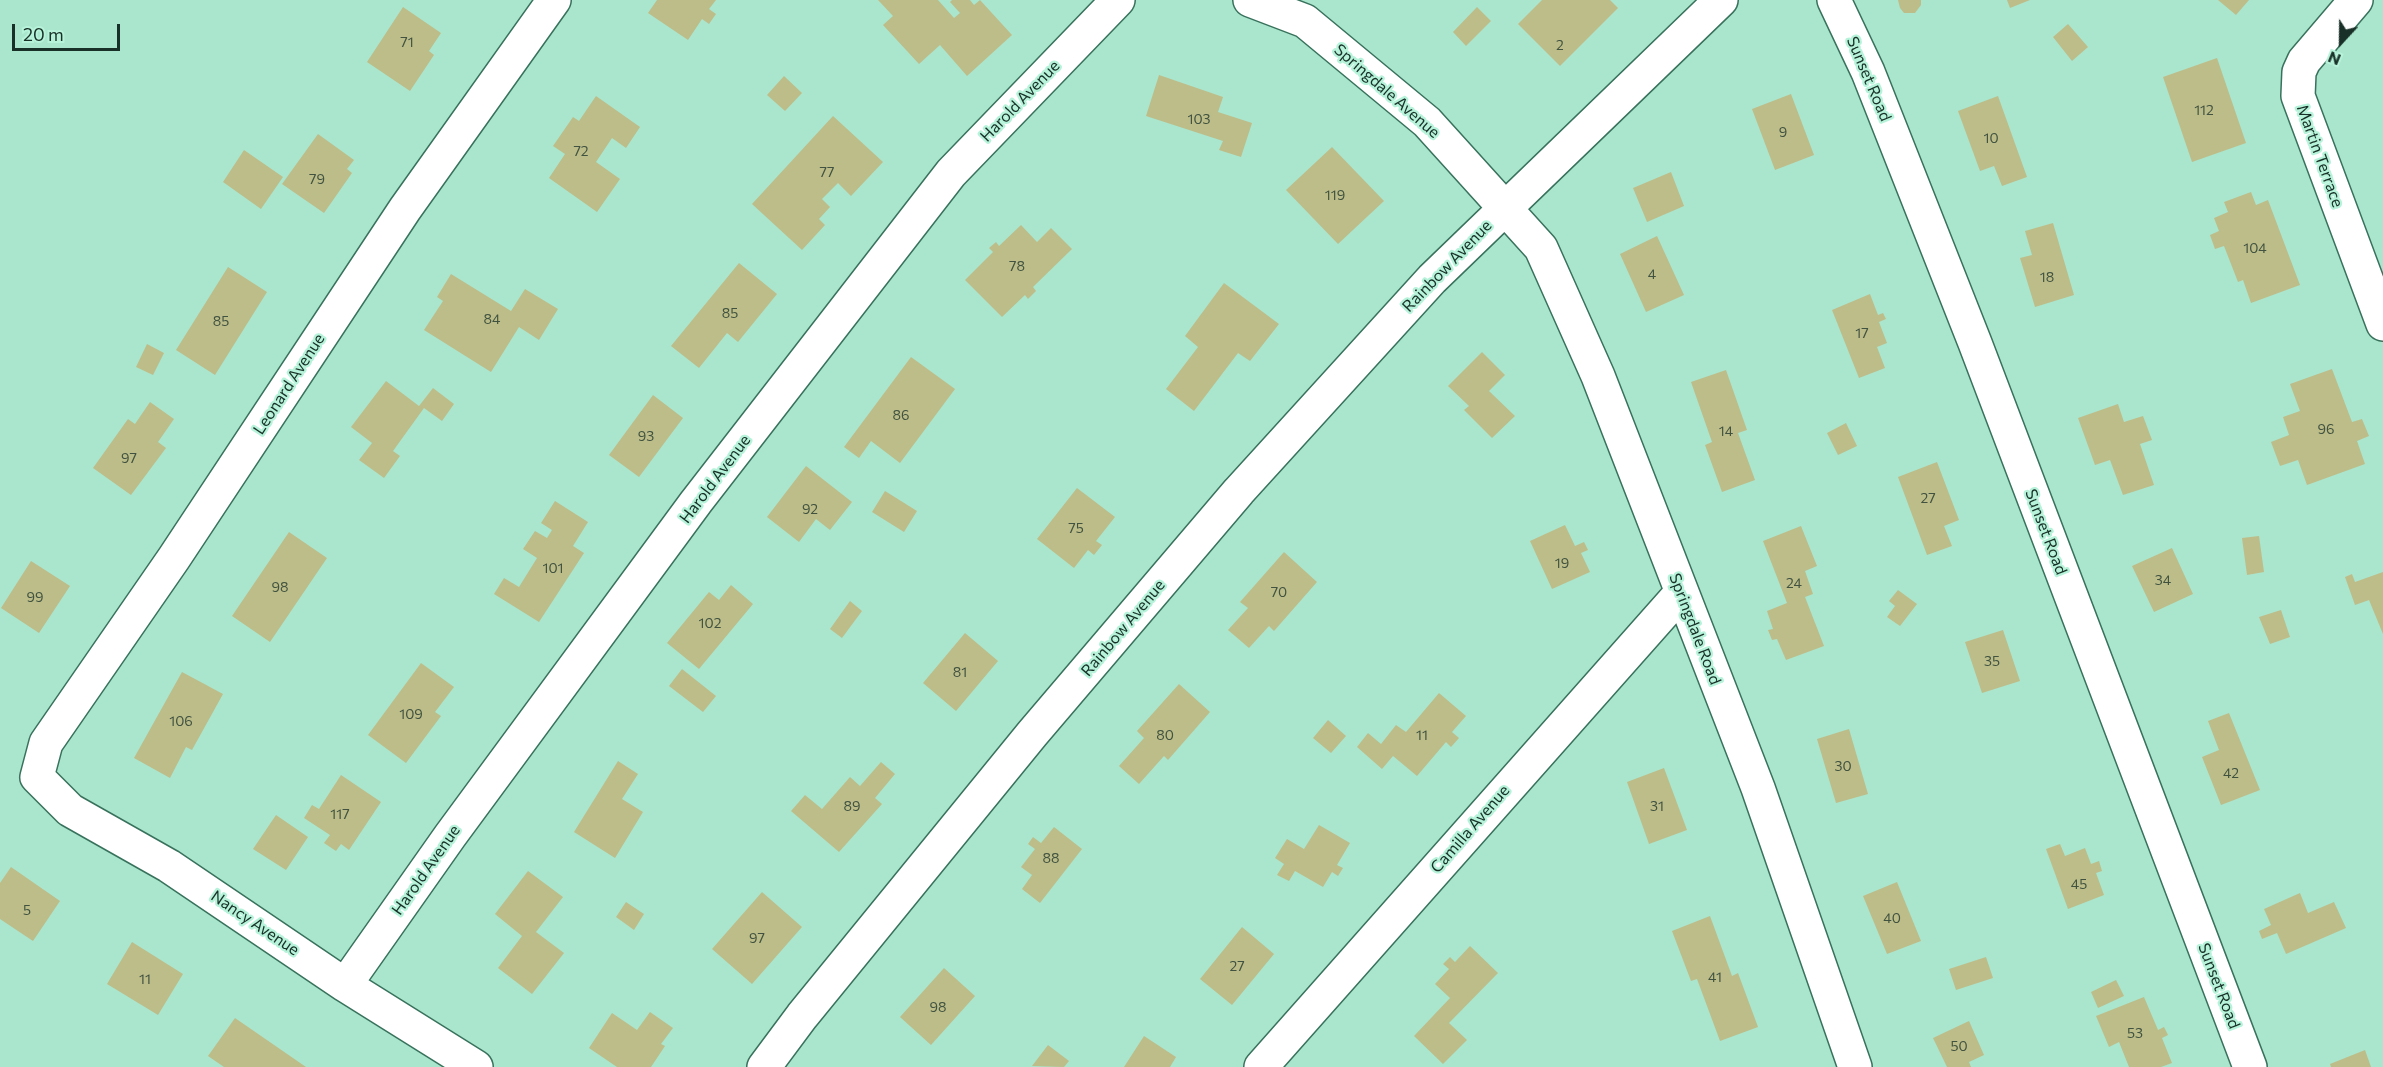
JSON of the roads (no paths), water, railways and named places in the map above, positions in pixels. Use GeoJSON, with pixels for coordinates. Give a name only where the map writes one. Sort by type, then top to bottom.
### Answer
{"type":"FeatureCollection","features":[{"type":"Feature","properties":{"kind":"street","name":"Leonard Avenue"},"geometry":{"type":"LineString","coordinates":[[37,777],[46,743],[174,558],[405,209],[554,0]]}},
{"type":"Feature","properties":{"kind":"street","name":"Harold Avenue"},"geometry":{"type":"LineString","coordinates":[[345,985],[450,836],[696,502],[951,173],[1118,0]]}},
{"type":"Feature","properties":{"kind":"street","name":"Springdale Avenue"},"geometry":{"type":"LineString","coordinates":[[1250,0],[1305,21],[1427,122],[1504,208]]}},
{"type":"Feature","properties":{"kind":"street"},"geometry":{"type":"LineString","coordinates":[[1504,208],[1721,0]]}},
{"type":"Feature","properties":{"kind":"street","name":"Sunset Road"},"geometry":{"type":"LineString","coordinates":[[1834,0],[1868,72],[1975,343],[2250,1067]]}},
{"type":"Feature","properties":{"kind":"street","name":"Martin Terrace"},"geometry":{"type":"LineString","coordinates":[[2356,0],[2304,61],[2299,72],[2298,96],[2383,324]]}},
{"type":"Feature","properties":{"kind":"street","name":"Springdale Road"},"geometry":{"type":"LineString","coordinates":[[1504,208],[1540,248],[1598,376],[1758,788],[1855,1067]]}},
{"type":"Feature","properties":{"kind":"street","name":"Rainbow Avenue"},"geometry":{"type":"LineString","coordinates":[[764,1067],[809,1007],[1032,734],[1239,491],[1432,279],[1504,208]]}},
{"type":"Feature","properties":{"kind":"street","name":"Camilla Avenue"},"geometry":{"type":"LineString","coordinates":[[1261,1067],[1681,593]]}},
{"type":"Feature","properties":{"kind":"street","name":"Nancy Avenue"},"geometry":{"type":"LineString","coordinates":[[37,777],[69,810],[169,866],[345,985],[476,1067]]}}]}
